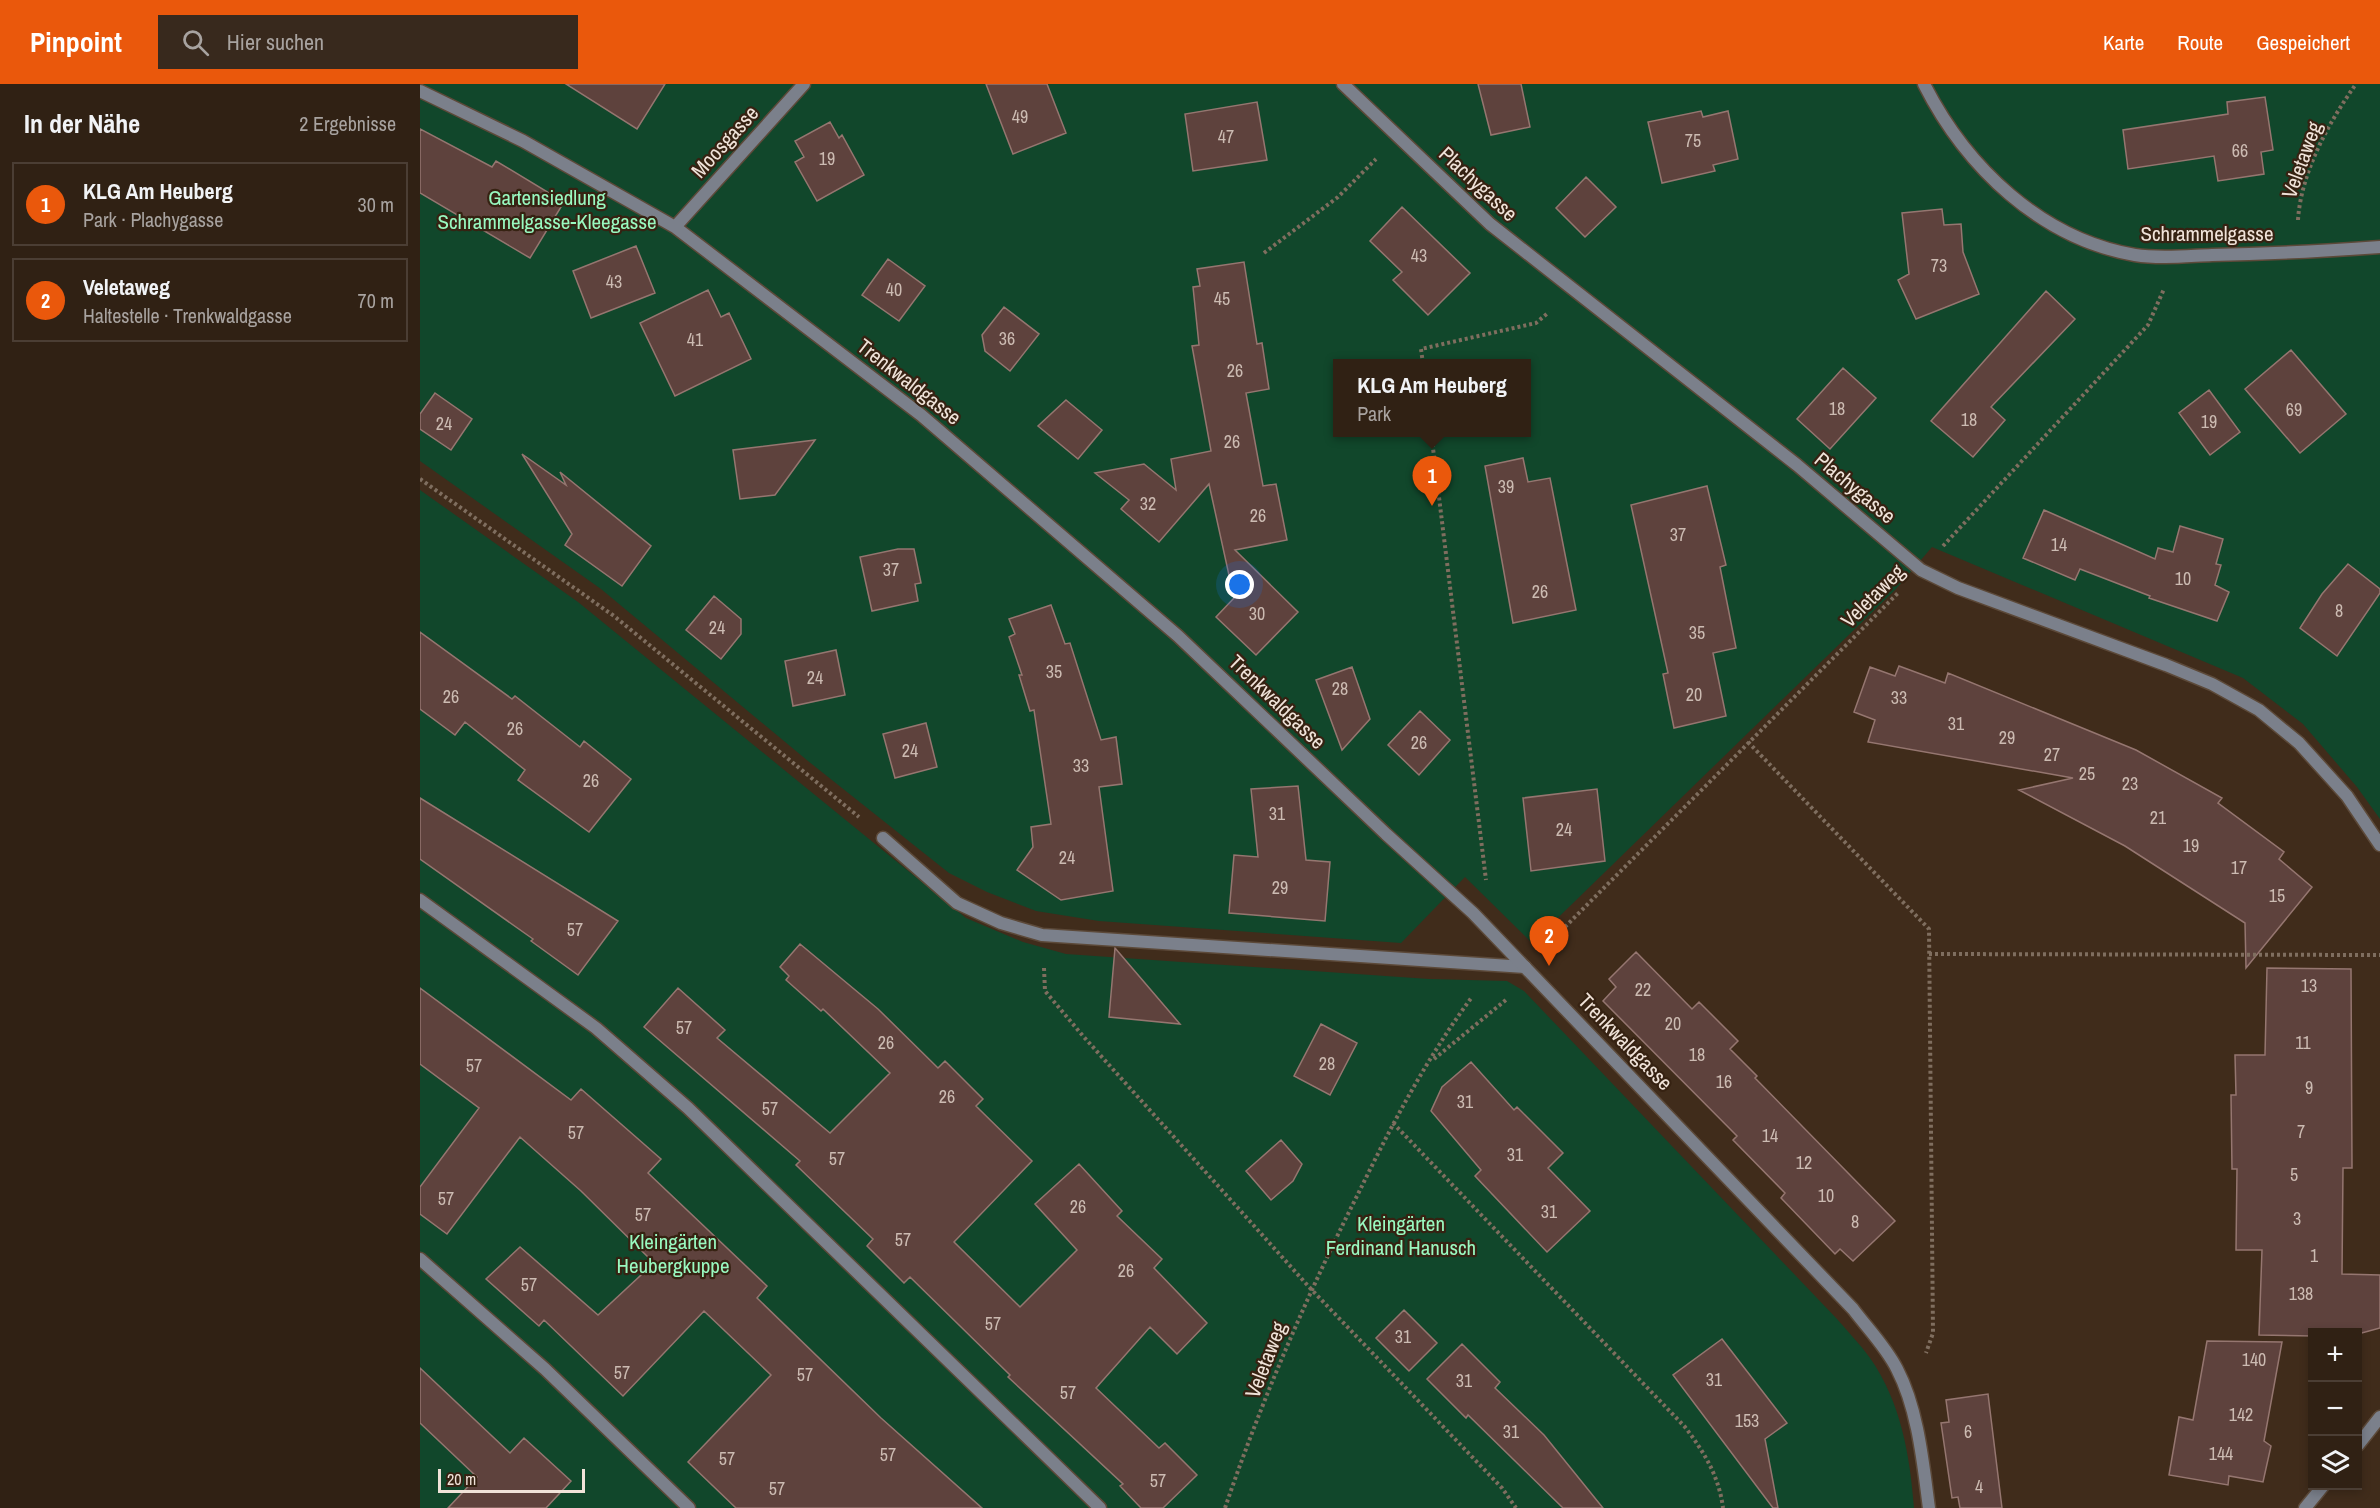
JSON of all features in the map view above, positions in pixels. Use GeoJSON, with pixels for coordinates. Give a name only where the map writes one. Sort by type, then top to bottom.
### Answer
{"type":"FeatureCollection","features":[{"type":"Feature","properties":{"kind":"street","name":"Moosgasse"},"geometry":{"type":"LineString","coordinates":[[675,226],[804,84]]}},
{"type":"Feature","properties":{"kind":"street","name":"Plachygasse"},"geometry":{"type":"LineString","coordinates":[[1343,84],[1490,224],[1797,465],[1920,570],[1958,588],[2166,664],[2212,684],[2259,710],[2300,743],[2348,796],[2380,845]]}},
{"type":"Feature","properties":{"kind":"street","name":"Schrammelgasse"},"geometry":{"type":"LineString","coordinates":[[1924,84],[1966,151],[1986,174],[2023,205],[2057,228],[2096,245],[2136,255],[2169,256],[2297,254],[2380,247]]}},
{"type":"Feature","properties":{"kind":"street","name":"Trenkwaldgasse"},"geometry":{"type":"LineString","coordinates":[[420,91],[524,141],[675,226],[921,414],[1178,636],[1386,834],[1473,913],[1853,1309],[1898,1371],[1910,1401],[1922,1454],[1929,1508]]}},
{"type":"Feature","properties":{"kind":"street"},"geometry":{"type":"LineString","coordinates":[[883,838],[957,903],[1000,923],[1042,935],[1525,967]]}},
{"type":"Feature","properties":{"kind":"street"},"geometry":{"type":"LineString","coordinates":[[420,900],[596,1028],[688,1108],[1100,1508]]}},
{"type":"Feature","properties":{"kind":"street"},"geometry":{"type":"LineString","coordinates":[[420,1259],[545,1369],[689,1508]]}},
{"type":"Feature","properties":{"kind":"street"},"geometry":{"type":"LineString","coordinates":[[2362,1439],[2380,1417]]}},
{"type":"Feature","properties":{"kind":"street"},"geometry":{"type":"LineString","coordinates":[[2305,1508],[2320,1490]]}},
{"type":"Feature","properties":{"kind":"path","name":"Veletaweg"},"geometry":{"type":"LineString","coordinates":[[2297,254],[2300,200],[2336,114],[2356,84]]}},
{"type":"Feature","properties":{"kind":"path"},"geometry":{"type":"LineString","coordinates":[[1264,253],[1338,197],[1398,136]]}},
{"type":"Feature","properties":{"kind":"path","name":"Veletaweg"},"geometry":{"type":"LineString","coordinates":[[1525,967],[1920,570],[2148,325],[2168,281],[2169,256]]}},
{"type":"Feature","properties":{"kind":"path"},"geometry":{"type":"LineString","coordinates":[[1422,359],[1421,349],[1536,323],[1557,306]]}},
{"type":"Feature","properties":{"kind":"path"},"geometry":{"type":"LineString","coordinates":[[1432,437],[1487,886]]}},
{"type":"Feature","properties":{"kind":"path"},"geometry":{"type":"LineString","coordinates":[[420,479],[614,616],[883,838]]}},
{"type":"Feature","properties":{"kind":"path"},"geometry":{"type":"LineString","coordinates":[[1748,742],[1929,928],[1933,1334],[1923,1358],[1898,1371]]}},
{"type":"Feature","properties":{"kind":"path"},"geometry":{"type":"LineString","coordinates":[[1042,935],[1045,991],[1311,1288],[1502,1488],[1516,1508]]}},
{"type":"Feature","properties":{"kind":"path"},"geometry":{"type":"LineString","coordinates":[[1929,954],[2380,955]]}},
{"type":"Feature","properties":{"kind":"path","name":"Veletaweg"},"geometry":{"type":"LineString","coordinates":[[1225,1508],[1311,1288],[1393,1123],[1455,1019],[1475,993]]}},
{"type":"Feature","properties":{"kind":"path"},"geometry":{"type":"LineString","coordinates":[[1431,1061],[1501,1004]]}},
{"type":"Feature","properties":{"kind":"path"},"geometry":{"type":"LineString","coordinates":[[1393,1123],[1685,1427],[1705,1453],[1716,1476],[1723,1508]]}},
{"type":"Feature","properties":{"kind":"green space","name":"Gartensiedlung Schrammelgasse-Kleegasse"},"geometry":{"type":"Polygon","coordinates":[[[420,84],[2380,84],[2380,819],[2357,787],[2303,724],[2243,678],[1932,547],[1896,589],[1532,943],[1465,877],[1401,943],[1099,921],[1036,911],[987,892],[949,873],[808,761],[601,589],[420,461],[420,84]]]}},
{"type":"Feature","properties":{"kind":"green space"},"geometry":{"type":"Polygon","coordinates":[[[420,490],[578,602],[966,918],[1023,942],[1066,954],[1429,979],[1507,981],[1524,991],[1837,1319],[1866,1353],[1881,1375],[1902,1430],[1910,1469],[1914,1508],[420,1508],[420,490]]]}},
{"type":"Feature","properties":{"kind":"building"},"geometry":{"type":"Polygon","coordinates":[[[566,84],[665,84],[637,129],[566,84]]]}},
{"type":"Feature","properties":{"kind":"building"},"geometry":{"type":"Polygon","coordinates":[[[986,84],[1047,84],[1066,133],[1013,154],[986,84]]]}},
{"type":"Feature","properties":{"kind":"building"},"geometry":{"type":"Polygon","coordinates":[[[1478,84],[1521,84],[1530,127],[1491,135],[1478,84]]]}},
{"type":"Feature","properties":{"kind":"building"},"geometry":{"type":"Polygon","coordinates":[[[2265,97],[2273,150],[2261,152],[2264,174],[2218,181],[2214,156],[2128,169],[2123,130],[2228,114],[2227,102],[2265,97]]]}},
{"type":"Feature","properties":{"kind":"building"},"geometry":{"type":"Polygon","coordinates":[[[1257,102],[1267,160],[1193,171],[1185,114],[1257,102]]]}},
{"type":"Feature","properties":{"kind":"building"},"geometry":{"type":"Polygon","coordinates":[[[1701,111],[1703,117],[1728,111],[1738,159],[1713,165],[1715,171],[1662,183],[1648,122],[1701,111]]]}},
{"type":"Feature","properties":{"kind":"building"},"geometry":{"type":"Polygon","coordinates":[[[830,122],[839,138],[842,135],[864,175],[817,201],[795,162],[804,157],[795,141],[830,122]]]}},
{"type":"Feature","properties":{"kind":"building"},"geometry":{"type":"Polygon","coordinates":[[[420,129],[492,167],[496,161],[564,202],[530,258],[420,193],[420,129]]]}},
{"type":"Feature","properties":{"kind":"building"},"geometry":{"type":"Polygon","coordinates":[[[1586,177],[1616,207],[1585,237],[1556,208],[1586,177]]]}},
{"type":"Feature","properties":{"kind":"building"},"geometry":{"type":"Polygon","coordinates":[[[1402,207],[1470,273],[1428,315],[1393,280],[1402,272],[1370,241],[1402,207]]]}},
{"type":"Feature","properties":{"kind":"building"},"geometry":{"type":"Polygon","coordinates":[[[1942,209],[1944,225],[1961,224],[1963,252],[1979,294],[1916,319],[1898,280],[1909,274],[1902,213],[1942,209]]]}},
{"type":"Feature","properties":{"kind":"building"},"geometry":{"type":"Polygon","coordinates":[[[636,246],[655,293],[591,318],[573,271],[636,246]]]}},
{"type":"Feature","properties":{"kind":"building"},"geometry":{"type":"Polygon","coordinates":[[[888,259],[925,286],[899,321],[862,295],[888,259]]]}},
{"type":"Feature","properties":{"kind":"building"},"geometry":{"type":"Polygon","coordinates":[[[1244,262],[1257,344],[1262,343],[1269,389],[1246,393],[1263,486],[1276,484],[1287,540],[1235,550],[1298,612],[1256,655],[1216,617],[1234,598],[1209,484],[1159,542],[1121,509],[1129,500],[1095,473],[1144,464],[1176,490],[1171,459],[1211,451],[1192,346],[1199,345],[1193,287],[1200,286],[1197,269],[1244,262]]]}},
{"type":"Feature","properties":{"kind":"building"},"geometry":{"type":"Polygon","coordinates":[[[708,290],[721,317],[729,313],[751,359],[675,396],[640,323],[708,290]]]}},
{"type":"Feature","properties":{"kind":"building"},"geometry":{"type":"Polygon","coordinates":[[[2046,291],[2075,319],[1991,407],[2005,420],[1973,457],[1931,421],[2046,291]]]}},
{"type":"Feature","properties":{"kind":"building"},"geometry":{"type":"Polygon","coordinates":[[[1004,307],[1039,334],[1010,371],[985,351],[982,335],[1004,307]]]}},
{"type":"Feature","properties":{"kind":"building"},"geometry":{"type":"Polygon","coordinates":[[[2291,350],[2346,414],[2300,453],[2245,389],[2291,350]]]}},
{"type":"Feature","properties":{"kind":"building"},"geometry":{"type":"Polygon","coordinates":[[[1843,368],[1876,398],[1830,449],[1797,419],[1843,368]]]}},
{"type":"Feature","properties":{"kind":"building"},"geometry":{"type":"Polygon","coordinates":[[[2209,390],[2240,432],[2210,455],[2179,413],[2209,390]]]}},
{"type":"Feature","properties":{"kind":"building"},"geometry":{"type":"Polygon","coordinates":[[[435,393],[472,419],[451,450],[420,429],[420,414],[435,393]]]}},
{"type":"Feature","properties":{"kind":"building"},"geometry":{"type":"Polygon","coordinates":[[[1066,400],[1102,430],[1078,459],[1038,426],[1066,400]]]}},
{"type":"Feature","properties":{"kind":"building"},"geometry":{"type":"Polygon","coordinates":[[[815,440],[775,495],[740,499],[733,450],[815,440]]]}},
{"type":"Feature","properties":{"kind":"building"},"geometry":{"type":"Polygon","coordinates":[[[522,454],[566,485],[560,472],[651,546],[622,586],[565,545],[572,534],[522,454]]]}},
{"type":"Feature","properties":{"kind":"building"},"geometry":{"type":"Polygon","coordinates":[[[1523,458],[1528,482],[1550,478],[1576,610],[1513,623],[1485,466],[1523,458]]]}},
{"type":"Feature","properties":{"kind":"building"},"geometry":{"type":"Polygon","coordinates":[[[1707,486],[1726,565],[1720,567],[1736,648],[1713,653],[1726,716],[1674,728],[1663,674],[1668,673],[1631,505],[1707,486]]]}},
{"type":"Feature","properties":{"kind":"building"},"geometry":{"type":"Polygon","coordinates":[[[2044,510],[2155,559],[2158,548],[2173,552],[2180,526],[2223,539],[2216,564],[2221,565],[2215,585],[2229,592],[2217,621],[2149,598],[2150,596],[2080,569],[2075,580],[2023,558],[2044,510]]]}},
{"type":"Feature","properties":{"kind":"building"},"geometry":{"type":"Polygon","coordinates":[[[898,549],[914,549],[921,583],[915,584],[918,601],[872,611],[860,557],[898,549]]]}},
{"type":"Feature","properties":{"kind":"building"},"geometry":{"type":"Polygon","coordinates":[[[2348,564],[2380,589],[2380,593],[2337,656],[2300,628],[2322,594],[2348,564]]]}},
{"type":"Feature","properties":{"kind":"building"},"geometry":{"type":"Polygon","coordinates":[[[714,596],[741,619],[741,634],[721,659],[686,630],[714,596]]]}},
{"type":"Feature","properties":{"kind":"building"},"geometry":{"type":"Polygon","coordinates":[[[1051,605],[1065,644],[1070,643],[1101,740],[1116,737],[1122,784],[1099,787],[1113,891],[1061,900],[1017,870],[1033,847],[1031,827],[1051,824],[1034,710],[1030,711],[1019,675],[1022,675],[1009,637],[1015,634],[1009,619],[1051,605]]]}},
{"type":"Feature","properties":{"kind":"building"},"geometry":{"type":"Polygon","coordinates":[[[420,632],[512,699],[515,696],[580,747],[584,741],[631,779],[589,832],[518,780],[525,770],[465,722],[455,735],[420,709],[420,632]]]}},
{"type":"Feature","properties":{"kind":"building"},"geometry":{"type":"Polygon","coordinates":[[[836,650],[845,695],[793,706],[785,661],[836,650]]]}},
{"type":"Feature","properties":{"kind":"building"},"geometry":{"type":"Polygon","coordinates":[[[1899,666],[1945,683],[1948,673],[2136,750],[2222,798],[2218,803],[2284,852],[2279,859],[2312,887],[2246,968],[2245,923],[2125,846],[2019,790],[2073,778],[1868,742],[1875,720],[1854,712],[1870,667],[1895,676],[1899,666]]]}},
{"type":"Feature","properties":{"kind":"building"},"geometry":{"type":"Polygon","coordinates":[[[1352,667],[1370,719],[1342,750],[1316,680],[1352,667]]]}},
{"type":"Feature","properties":{"kind":"building"},"geometry":{"type":"Polygon","coordinates":[[[1420,711],[1450,740],[1419,775],[1388,745],[1420,711]]]}},
{"type":"Feature","properties":{"kind":"building"},"geometry":{"type":"Polygon","coordinates":[[[926,723],[937,767],[895,778],[883,734],[926,723]]]}},
{"type":"Feature","properties":{"kind":"building"},"geometry":{"type":"Polygon","coordinates":[[[1298,786],[1306,860],[1330,862],[1325,921],[1229,913],[1234,855],[1258,857],[1251,789],[1298,786]]]}},
{"type":"Feature","properties":{"kind":"building"},"geometry":{"type":"Polygon","coordinates":[[[1597,789],[1605,861],[1531,871],[1523,798],[1597,789]]]}},
{"type":"Feature","properties":{"kind":"building"},"geometry":{"type":"Polygon","coordinates":[[[420,798],[618,921],[578,975],[531,941],[533,939],[420,859],[420,798]]]}},
{"type":"Feature","properties":{"kind":"building"},"geometry":{"type":"Polygon","coordinates":[[[800,944],[878,1009],[938,1068],[945,1061],[983,1099],[976,1106],[1032,1161],[954,1242],[1020,1307],[1077,1250],[1035,1204],[1079,1164],[1122,1211],[1117,1216],[1162,1259],[1154,1268],[1207,1323],[1177,1354],[1150,1327],[1096,1388],[1159,1448],[1165,1443],[1197,1475],[1163,1508],[1141,1508],[1120,1486],[1123,1484],[1008,1377],[1010,1375],[910,1277],[904,1283],[867,1246],[873,1239],[796,1165],[800,1161],[644,1027],[678,988],[725,1030],[717,1038],[830,1133],[890,1073],[823,1009],[821,1011],[786,980],[789,976],[780,967],[800,944]]]}},
{"type":"Feature","properties":{"kind":"building"},"geometry":{"type":"Polygon","coordinates":[[[1115,948],[1180,1024],[1109,1017],[1115,948]]]}},
{"type":"Feature","properties":{"kind":"building"},"geometry":{"type":"Polygon","coordinates":[[[1636,952],[1692,1009],[1699,1002],[1738,1041],[1730,1049],[1757,1076],[1755,1078],[1895,1221],[1853,1261],[1840,1249],[1835,1254],[1781,1198],[1785,1193],[1733,1140],[1737,1136],[1603,1001],[1616,987],[1609,979],[1636,952]]]}},
{"type":"Feature","properties":{"kind":"building"},"geometry":{"type":"Polygon","coordinates":[[[2267,968],[2351,969],[2352,1168],[2343,1168],[2342,1274],[2380,1275],[2380,1328],[2362,1333],[2362,1328],[2308,1328],[2308,1336],[2259,1335],[2262,1250],[2236,1250],[2237,1169],[2232,1169],[2231,1095],[2236,1095],[2235,1055],[2265,1055],[2267,968]]]}},
{"type":"Feature","properties":{"kind":"building"},"geometry":{"type":"Polygon","coordinates":[[[420,988],[571,1100],[581,1089],[661,1159],[648,1173],[767,1286],[757,1298],[881,1418],[982,1508],[736,1508],[688,1462],[771,1375],[704,1311],[623,1396],[544,1320],[539,1326],[486,1279],[520,1247],[598,1315],[654,1263],[581,1191],[520,1137],[447,1234],[420,1214],[420,1187],[479,1108],[420,1064],[420,988]]]}},
{"type":"Feature","properties":{"kind":"building"},"geometry":{"type":"Polygon","coordinates":[[[1321,1024],[1357,1043],[1330,1095],[1294,1076],[1321,1024]]]}},
{"type":"Feature","properties":{"kind":"building"},"geometry":{"type":"Polygon","coordinates":[[[1471,1062],[1514,1110],[1517,1107],[1563,1153],[1548,1168],[1590,1211],[1547,1252],[1475,1176],[1481,1170],[1431,1111],[1442,1087],[1471,1062]]]}},
{"type":"Feature","properties":{"kind":"building"},"geometry":{"type":"Polygon","coordinates":[[[1281,1140],[1302,1164],[1293,1181],[1271,1200],[1246,1171],[1281,1140]]]}},
{"type":"Feature","properties":{"kind":"building"},"geometry":{"type":"Polygon","coordinates":[[[1404,1310],[1437,1343],[1409,1371],[1376,1338],[1404,1310]]]}},
{"type":"Feature","properties":{"kind":"building"},"geometry":{"type":"Polygon","coordinates":[[[1722,1339],[1787,1423],[1765,1439],[1778,1508],[1773,1508],[1673,1375],[1722,1339]]]}},
{"type":"Feature","properties":{"kind":"building"},"geometry":{"type":"Polygon","coordinates":[[[2207,1341],[2282,1342],[2264,1441],[2271,1446],[2263,1482],[2229,1476],[2228,1485],[2169,1475],[2179,1417],[2193,1420],[2207,1341]]]}},
{"type":"Feature","properties":{"kind":"building"},"geometry":{"type":"Polygon","coordinates":[[[1462,1344],[1500,1382],[1495,1388],[1544,1435],[1603,1508],[1563,1508],[1468,1415],[1466,1418],[1427,1379],[1462,1344]]]}},
{"type":"Feature","properties":{"kind":"building"},"geometry":{"type":"Polygon","coordinates":[[[420,1368],[510,1453],[524,1438],[571,1481],[546,1508],[448,1508],[477,1477],[420,1423],[420,1368]]]}},
{"type":"Feature","properties":{"kind":"building"},"geometry":{"type":"Polygon","coordinates":[[[1988,1394],[2002,1508],[1960,1508],[1958,1497],[1952,1498],[1941,1423],[1949,1422],[1946,1400],[1988,1394]]]}},
{"type":"Feature","properties":{"kind":"place","name":"KLG Am Heuberg"},"geometry":{"type":"Point","coordinates":[1432,506]}},
{"type":"Feature","properties":{"kind":"place","name":"Veletaweg"},"geometry":{"type":"Point","coordinates":[1549,966]}},
{"type":"Feature","properties":{"kind":"park label","name":"Kleingärten Ferdinand Hanusch"},"geometry":{"type":"Point","coordinates":[1401,1236]}},
{"type":"Feature","properties":{"kind":"park label","name":"Kleingärten Heubergkuppe"},"geometry":{"type":"Point","coordinates":[673,1254]}}]}
